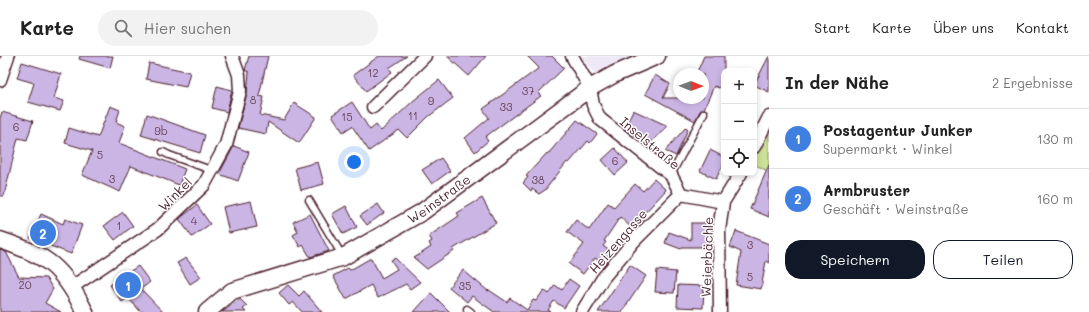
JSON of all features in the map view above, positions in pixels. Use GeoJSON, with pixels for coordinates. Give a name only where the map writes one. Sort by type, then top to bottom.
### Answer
{"type":"FeatureCollection","features":[{"type":"Feature","properties":{"kind":"street"},"geometry":{"type":"LineString","coordinates":[[0,80],[8,56]]}},
{"type":"Feature","properties":{"kind":"street","name":"Winkel"},"geometry":{"type":"LineString","coordinates":[[72,287],[158,229],[204,185],[226,145],[240,91],[239,75],[232,56]]}},
{"type":"Feature","properties":{"kind":"street"},"geometry":{"type":"LineString","coordinates":[[373,107],[425,56]]}},
{"type":"Feature","properties":{"kind":"street"},"geometry":{"type":"LineString","coordinates":[[572,56],[590,88]]}},
{"type":"Feature","properties":{"kind":"street","name":"Weinstraße"},"geometry":{"type":"LineString","coordinates":[[207,312],[232,291],[343,257],[422,212],[590,88],[615,74],[656,56]]}},
{"type":"Feature","properties":{"kind":"street","name":"Inselstraße"},"geometry":{"type":"LineString","coordinates":[[590,88],[593,105],[600,119],[671,175],[681,194]]}},
{"type":"Feature","properties":{"kind":"street"},"geometry":{"type":"LineString","coordinates":[[757,141],[769,117]]}},
{"type":"Feature","properties":{"kind":"street"},"geometry":{"type":"LineString","coordinates":[[681,194],[723,202],[739,176]]}},
{"type":"Feature","properties":{"kind":"street","name":"Heizengasse"},"geometry":{"type":"LineString","coordinates":[[582,312],[603,278],[634,241],[681,194]]}},
{"type":"Feature","properties":{"kind":"street","name":"Weierbächle"},"geometry":{"type":"LineString","coordinates":[[720,312],[719,231],[723,202]]}},
{"type":"Feature","properties":{"kind":"street"},"geometry":{"type":"LineString","coordinates":[[0,240],[25,248],[44,258],[62,273],[72,287],[85,312]]}},
{"type":"Feature","properties":{"kind":"lane"},"geometry":{"type":"LineString","coordinates":[[671,175],[704,113]]}},
{"type":"Feature","properties":{"kind":"lane"},"geometry":{"type":"LineString","coordinates":[[163,152],[211,170]]}},
{"type":"Feature","properties":{"kind":"lane"},"geometry":{"type":"LineString","coordinates":[[309,200],[343,257]]}},
{"type":"Feature","properties":{"kind":"shaded area"},"geometry":{"type":"Polygon","coordinates":[[[580,56],[644,56],[598,78],[580,56]]]}},
{"type":"Feature","properties":{"kind":"green space"},"geometry":{"type":"Polygon","coordinates":[[[769,129],[769,172],[757,166],[757,151],[769,129]]]}},
{"type":"Feature","properties":{"kind":"building"},"geometry":{"type":"Polygon","coordinates":[[[80,56],[113,56],[110,68],[79,59],[80,56]]]}},
{"type":"Feature","properties":{"kind":"building"},"geometry":{"type":"Polygon","coordinates":[[[249,56],[268,56],[259,96],[264,97],[260,115],[284,120],[294,103],[316,117],[299,143],[268,122],[266,134],[238,128],[247,93],[249,72],[245,70],[249,56]]]}},
{"type":"Feature","properties":{"kind":"building"},"geometry":{"type":"Polygon","coordinates":[[[379,56],[407,56],[389,68],[392,72],[366,91],[353,75],[379,56]]]}},
{"type":"Feature","properties":{"kind":"building"},"geometry":{"type":"Polygon","coordinates":[[[447,56],[486,56],[469,76],[447,56]]]}},
{"type":"Feature","properties":{"kind":"building"},"geometry":{"type":"Polygon","coordinates":[[[527,56],[552,56],[564,68],[538,93],[541,96],[485,137],[488,141],[475,152],[465,138],[489,118],[483,109],[539,68],[527,56]]]}},
{"type":"Feature","properties":{"kind":"building"},"geometry":{"type":"Polygon","coordinates":[[[704,56],[724,56],[724,68],[721,68],[721,84],[719,88],[714,86],[709,98],[709,68],[699,68],[704,56]]]}},
{"type":"Feature","properties":{"kind":"building"},"geometry":{"type":"Polygon","coordinates":[[[769,56],[769,92],[757,86],[757,79],[769,56]]]}},
{"type":"Feature","properties":{"kind":"building"},"geometry":{"type":"Polygon","coordinates":[[[22,62],[61,74],[54,98],[64,101],[60,111],[28,102],[34,83],[17,78],[22,62]]]}},
{"type":"Feature","properties":{"kind":"building"},"geometry":{"type":"Polygon","coordinates":[[[149,63],[190,72],[186,87],[146,79],[149,63]]]}},
{"type":"Feature","properties":{"kind":"building"},"geometry":{"type":"Polygon","coordinates":[[[655,75],[670,84],[663,98],[673,98],[673,104],[706,104],[704,109],[700,111],[695,121],[645,94],[655,75]]]}},
{"type":"Feature","properties":{"kind":"building"},"geometry":{"type":"Polygon","coordinates":[[[439,80],[453,98],[428,117],[407,138],[399,130],[369,151],[352,126],[343,132],[332,115],[352,102],[370,130],[376,125],[381,131],[413,101],[439,80]]]}},
{"type":"Feature","properties":{"kind":"building"},"geometry":{"type":"Polygon","coordinates":[[[217,86],[232,90],[227,112],[212,108],[217,86]]]}},
{"type":"Feature","properties":{"kind":"building"},"geometry":{"type":"Polygon","coordinates":[[[110,106],[120,110],[116,122],[125,126],[119,143],[185,169],[179,185],[131,166],[120,192],[82,175],[92,151],[65,143],[69,128],[98,137],[110,106]]]}},
{"type":"Feature","properties":{"kind":"building"},"geometry":{"type":"Polygon","coordinates":[[[633,110],[668,126],[650,143],[624,129],[633,110]]]}},
{"type":"Feature","properties":{"kind":"building"},"geometry":{"type":"Polygon","coordinates":[[[2,112],[33,121],[27,140],[18,138],[4,196],[0,196],[0,118],[2,112]]]}},
{"type":"Feature","properties":{"kind":"building"},"geometry":{"type":"Polygon","coordinates":[[[147,114],[205,135],[200,153],[141,135],[147,114]]]}},
{"type":"Feature","properties":{"kind":"building"},"geometry":{"type":"Polygon","coordinates":[[[577,120],[597,134],[590,143],[588,141],[569,163],[567,162],[545,190],[539,194],[532,189],[531,191],[523,183],[528,177],[526,176],[547,153],[548,154],[577,120]]]}},
{"type":"Feature","properties":{"kind":"building"},"geometry":{"type":"Polygon","coordinates":[[[686,127],[688,129],[676,156],[665,151],[686,127]]]}},
{"type":"Feature","properties":{"kind":"building"},"geometry":{"type":"Polygon","coordinates":[[[234,146],[249,152],[238,181],[219,174],[234,146]]]}},
{"type":"Feature","properties":{"kind":"building"},"geometry":{"type":"Polygon","coordinates":[[[615,148],[628,163],[615,175],[602,160],[615,148]]]}},
{"type":"Feature","properties":{"kind":"building"},"geometry":{"type":"Polygon","coordinates":[[[710,150],[721,156],[721,169],[716,179],[700,171],[710,150]]]}},
{"type":"Feature","properties":{"kind":"building"},"geometry":{"type":"Polygon","coordinates":[[[441,158],[450,171],[432,184],[422,170],[441,158]]]}},
{"type":"Feature","properties":{"kind":"building"},"geometry":{"type":"Polygon","coordinates":[[[318,162],[324,184],[301,190],[295,168],[318,162]]]}},
{"type":"Feature","properties":{"kind":"building"},"geometry":{"type":"Polygon","coordinates":[[[769,165],[769,217],[750,209],[769,165]]]}},
{"type":"Feature","properties":{"kind":"building"},"geometry":{"type":"Polygon","coordinates":[[[654,179],[666,190],[640,218],[643,220],[634,230],[620,217],[604,241],[606,242],[603,246],[611,252],[603,264],[595,258],[583,274],[569,264],[584,244],[567,232],[576,220],[589,230],[608,203],[614,207],[635,184],[643,191],[654,179]]]}},
{"type":"Feature","properties":{"kind":"building"},"geometry":{"type":"Polygon","coordinates":[[[482,198],[496,223],[453,249],[454,251],[427,269],[414,258],[431,247],[429,243],[432,241],[429,236],[459,216],[457,213],[482,198]]]}},
{"type":"Feature","properties":{"kind":"building"},"geometry":{"type":"Polygon","coordinates":[[[251,201],[257,227],[229,233],[223,207],[251,201]]]}},
{"type":"Feature","properties":{"kind":"building"},"geometry":{"type":"Polygon","coordinates":[[[378,204],[384,213],[367,225],[360,216],[378,204]]]}},
{"type":"Feature","properties":{"kind":"building"},"geometry":{"type":"Polygon","coordinates":[[[197,205],[210,224],[192,237],[179,219],[197,205]]]}},
{"type":"Feature","properties":{"kind":"building"},"geometry":{"type":"Polygon","coordinates":[[[346,206],[357,227],[343,234],[332,214],[346,206]]]}},
{"type":"Feature","properties":{"kind":"building"},"geometry":{"type":"Polygon","coordinates":[[[123,212],[133,226],[115,240],[104,226],[123,212]]]}},
{"type":"Feature","properties":{"kind":"building"},"geometry":{"type":"Polygon","coordinates":[[[41,214],[63,224],[65,219],[82,225],[71,254],[30,238],[41,214]]]}},
{"type":"Feature","properties":{"kind":"building"},"geometry":{"type":"Polygon","coordinates":[[[310,214],[329,251],[310,257],[303,245],[300,247],[293,235],[298,232],[293,222],[310,214]]]}},
{"type":"Feature","properties":{"kind":"building"},"geometry":{"type":"Polygon","coordinates":[[[691,223],[706,223],[706,246],[708,247],[682,247],[681,249],[665,243],[669,232],[691,240],[691,223]]]}},
{"type":"Feature","properties":{"kind":"building"},"geometry":{"type":"Polygon","coordinates":[[[736,231],[769,244],[769,263],[766,261],[761,289],[736,285],[741,252],[730,247],[736,231]]]}},
{"type":"Feature","properties":{"kind":"building"},"geometry":{"type":"Polygon","coordinates":[[[0,250],[6,252],[19,277],[46,278],[53,289],[45,303],[61,312],[0,312],[0,250]]]}},
{"type":"Feature","properties":{"kind":"building"},"geometry":{"type":"Polygon","coordinates":[[[186,258],[201,277],[190,284],[177,263],[186,258]]]}},
{"type":"Feature","properties":{"kind":"building"},"geometry":{"type":"Polygon","coordinates":[[[371,258],[382,278],[397,269],[391,260],[395,258],[420,282],[410,289],[406,284],[378,298],[371,285],[346,299],[333,276],[348,268],[350,270],[371,258]]]}},
{"type":"Feature","properties":{"kind":"building"},"geometry":{"type":"Polygon","coordinates":[[[630,265],[646,276],[622,312],[598,312],[630,265]]]}},
{"type":"Feature","properties":{"kind":"building"},"geometry":{"type":"Polygon","coordinates":[[[138,266],[150,282],[141,289],[163,312],[141,312],[128,298],[122,302],[110,285],[138,266]]]}},
{"type":"Feature","properties":{"kind":"building"},"geometry":{"type":"Polygon","coordinates":[[[463,270],[488,291],[489,290],[507,302],[510,298],[527,310],[533,300],[536,301],[544,290],[549,294],[555,285],[562,290],[569,279],[579,286],[564,308],[554,301],[548,310],[551,312],[494,312],[472,296],[467,302],[449,287],[463,270]]]}},
{"type":"Feature","properties":{"kind":"building"},"geometry":{"type":"Polygon","coordinates":[[[657,270],[676,272],[674,293],[655,292],[657,270]]]}},
{"type":"Feature","properties":{"kind":"building"},"geometry":{"type":"Polygon","coordinates":[[[288,285],[299,296],[304,291],[322,312],[302,312],[293,302],[289,305],[279,293],[288,285]]]}},
{"type":"Feature","properties":{"kind":"building"},"geometry":{"type":"Polygon","coordinates":[[[678,285],[704,286],[703,308],[677,307],[678,285]]]}},
{"type":"Feature","properties":{"kind":"building"},"geometry":{"type":"Polygon","coordinates":[[[431,293],[450,312],[414,312],[431,293]]]}},
{"type":"Feature","properties":{"kind":"building"},"geometry":{"type":"Polygon","coordinates":[[[240,299],[247,306],[243,309],[246,312],[222,312],[240,299]]]}},
{"type":"Feature","properties":{"kind":"place","name":"Armbruster"},"geometry":{"type":"Point","coordinates":[43,233]}},
{"type":"Feature","properties":{"kind":"place","name":"Postagentur Junker"},"geometry":{"type":"Point","coordinates":[128,285]}}]}
